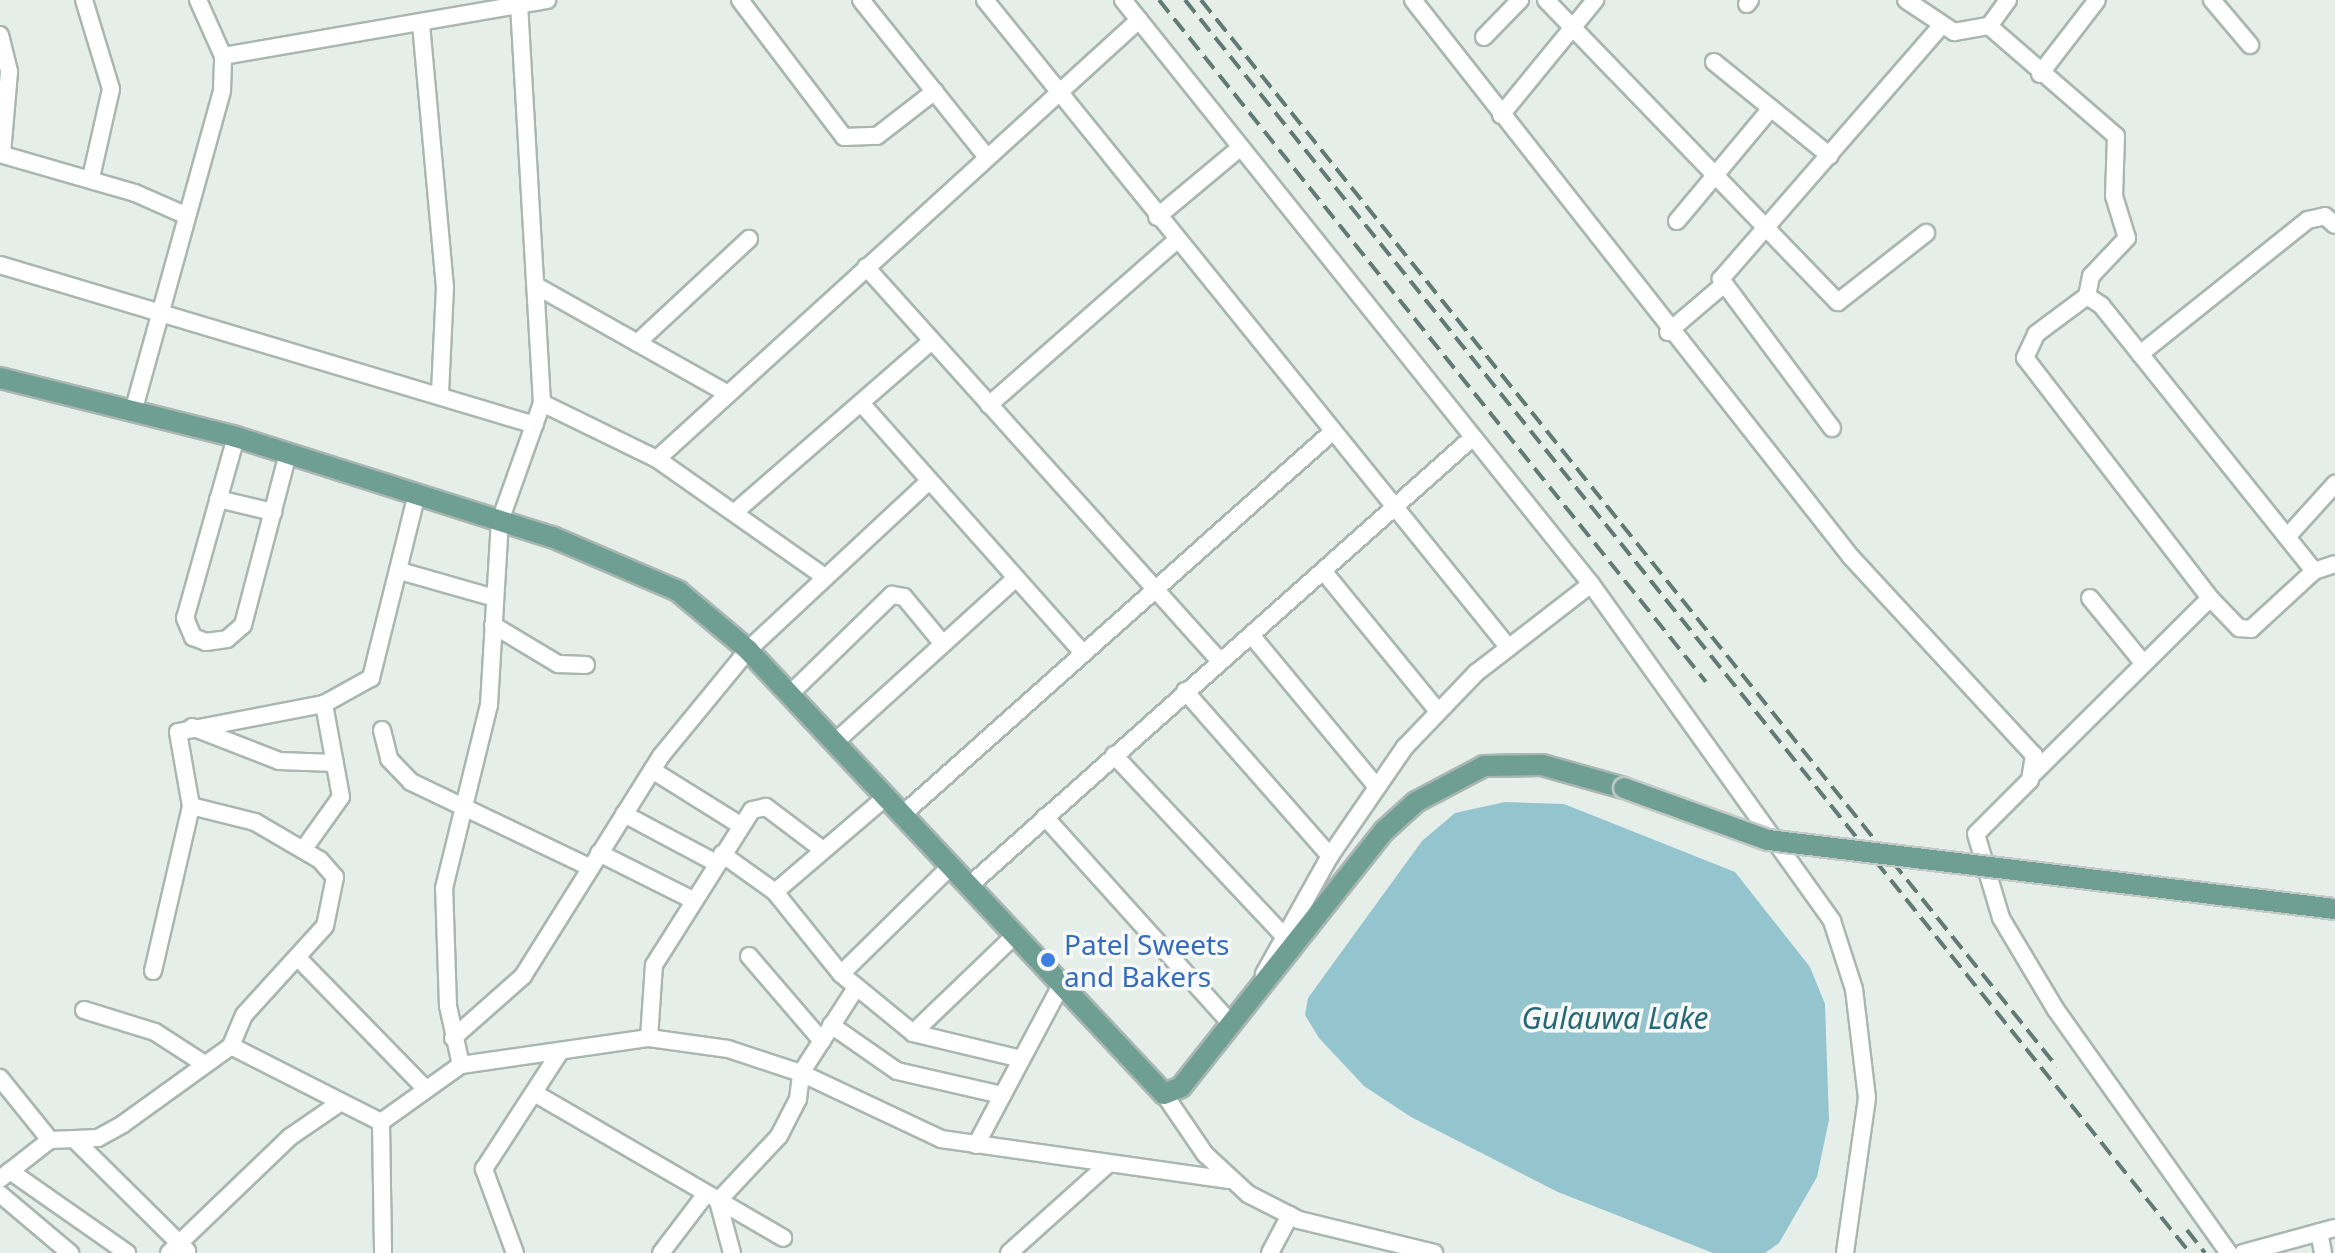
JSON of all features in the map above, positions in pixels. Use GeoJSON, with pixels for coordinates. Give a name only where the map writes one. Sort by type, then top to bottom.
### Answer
{"type":"FeatureCollection","features":[{"type":"Feature","properties":{"kind":"main road"},"geometry":{"type":"LineString","coordinates":[[0,378],[236,437],[500,521],[644,573],[748,650],[1164,1094],[1181,1087],[1229,1021],[1255,993],[1384,831],[1444,786],[1484,766],[1542,765],[1624,788],[1768,840],[2335,909]]}},
{"type":"Feature","properties":{"kind":"street"},"geometry":{"type":"LineString","coordinates":[[84,0],[111,89],[91,178]]}},
{"type":"Feature","properties":{"kind":"street"},"geometry":{"type":"LineString","coordinates":[[133,412],[222,90],[223,56],[198,0]]}},
{"type":"Feature","properties":{"kind":"street"},"geometry":{"type":"LineString","coordinates":[[223,56],[547,0]]}},
{"type":"Feature","properties":{"kind":"street"},"geometry":{"type":"LineString","coordinates":[[740,0],[844,137],[877,136],[935,91]]}},
{"type":"Feature","properties":{"kind":"street"},"geometry":{"type":"LineString","coordinates":[[861,0],[986,156]]}},
{"type":"Feature","properties":{"kind":"street"},"geometry":{"type":"LineString","coordinates":[[985,0],[1392,511],[1509,648]]}},
{"type":"Feature","properties":{"kind":"street"},"geometry":{"type":"LineString","coordinates":[[1123,0],[1591,584],[1832,921],[1854,989],[1867,1098],[1845,1253]]}},
{"type":"Feature","properties":{"kind":"street"},"geometry":{"type":"LineString","coordinates":[[1413,0],[1668,332],[1851,557],[2034,755],[2034,773]]}},
{"type":"Feature","properties":{"kind":"street"},"geometry":{"type":"LineString","coordinates":[[1484,37],[1520,0]]}},
{"type":"Feature","properties":{"kind":"street"},"geometry":{"type":"LineString","coordinates":[[1546,0],[1716,174],[1766,231],[1845,303],[1926,233]]}},
{"type":"Feature","properties":{"kind":"street"},"geometry":{"type":"LineString","coordinates":[[1501,115],[1575,29],[1595,0]]}},
{"type":"Feature","properties":{"kind":"street"},"geometry":{"type":"LineString","coordinates":[[1906,0],[1940,27],[1969,33],[1989,26],[2008,0]]}},
{"type":"Feature","properties":{"kind":"street"},"geometry":{"type":"LineString","coordinates":[[2040,74],[2097,0]]}},
{"type":"Feature","properties":{"kind":"street"},"geometry":{"type":"LineString","coordinates":[[2212,0],[2250,45]]}},
{"type":"Feature","properties":{"kind":"street"},"geometry":{"type":"LineString","coordinates":[[461,1065],[453,1038],[444,888],[485,728],[500,521],[542,403],[540,288],[520,4]]}},
{"type":"Feature","properties":{"kind":"street"},"geometry":{"type":"LineString","coordinates":[[657,459],[1056,92],[1139,20]]}},
{"type":"Feature","properties":{"kind":"street"},"geometry":{"type":"LineString","coordinates":[[421,24],[444,275],[440,393]]}},
{"type":"Feature","properties":{"kind":"street"},"geometry":{"type":"LineString","coordinates":[[1989,26],[2040,74],[2116,136],[2114,196],[2127,238],[2091,276],[2087,296],[2036,334],[2025,358],[2210,598],[2239,628],[2251,629],[2314,571],[2335,564]]}},
{"type":"Feature","properties":{"kind":"street"},"geometry":{"type":"LineString","coordinates":[[1832,428],[1722,286],[1723,274],[1766,231],[1940,27]]}},
{"type":"Feature","properties":{"kind":"street"},"geometry":{"type":"LineString","coordinates":[[0,35],[9,72],[1,154],[91,178],[185,215]]}},
{"type":"Feature","properties":{"kind":"street"},"geometry":{"type":"LineString","coordinates":[[1714,62],[1830,156]]}},
{"type":"Feature","properties":{"kind":"street"},"geometry":{"type":"LineString","coordinates":[[1677,221],[1771,108]]}},
{"type":"Feature","properties":{"kind":"street"},"geometry":{"type":"LineString","coordinates":[[1157,217],[1241,147]]}},
{"type":"Feature","properties":{"kind":"street"},"geometry":{"type":"LineString","coordinates":[[2140,354],[2308,220],[2325,216],[2335,225]]}},
{"type":"Feature","properties":{"kind":"street"},"geometry":{"type":"LineString","coordinates":[[637,343],[749,239]]}},
{"type":"Feature","properties":{"kind":"street"},"geometry":{"type":"LineString","coordinates":[[989,405],[1176,241]]}},
{"type":"Feature","properties":{"kind":"street"},"geometry":{"type":"LineString","coordinates":[[0,265],[159,315],[440,393],[535,425]]}},
{"type":"Feature","properties":{"kind":"street"},"geometry":{"type":"LineString","coordinates":[[866,267],[1153,591],[1219,660]]}},
{"type":"Feature","properties":{"kind":"street"},"geometry":{"type":"LineString","coordinates":[[1668,332],[1722,286]]}},
{"type":"Feature","properties":{"kind":"street"},"geometry":{"type":"LineString","coordinates":[[540,288],[728,394]]}},
{"type":"Feature","properties":{"kind":"street"},"geometry":{"type":"LineString","coordinates":[[2087,296],[2140,354],[2314,571]]}},
{"type":"Feature","properties":{"kind":"street"},"geometry":{"type":"LineString","coordinates":[[735,512],[932,341]]}},
{"type":"Feature","properties":{"kind":"street"},"geometry":{"type":"LineString","coordinates":[[542,403],[657,459],[825,577]]}},
{"type":"Feature","properties":{"kind":"street"},"geometry":{"type":"LineString","coordinates":[[861,403],[1080,650]]}},
{"type":"Feature","properties":{"kind":"street"},"geometry":{"type":"LineString","coordinates":[[902,815],[1080,650],[1153,591],[1330,434]]}},
{"type":"Feature","properties":{"kind":"street"},"geometry":{"type":"LineString","coordinates":[[236,437],[185,618],[193,637],[206,642],[227,639],[243,625],[288,454]]}},
{"type":"Feature","properties":{"kind":"street"},"geometry":{"type":"LineString","coordinates":[[969,886],[1219,660],[1252,636],[1472,438]]}},
{"type":"Feature","properties":{"kind":"street"},"geometry":{"type":"LineString","coordinates":[[453,1038],[523,976],[652,770],[748,650],[928,482]]}},
{"type":"Feature","properties":{"kind":"street"},"geometry":{"type":"LineString","coordinates":[[2287,537],[2335,484]]}},
{"type":"Feature","properties":{"kind":"street"},"geometry":{"type":"LineString","coordinates":[[153,971],[191,806],[176,738],[192,727],[324,704],[371,678],[417,494]]}},
{"type":"Feature","properties":{"kind":"street"},"geometry":{"type":"LineString","coordinates":[[218,499],[273,512]]}},
{"type":"Feature","properties":{"kind":"street"},"geometry":{"type":"LineString","coordinates":[[400,571],[495,598]]}},
{"type":"Feature","properties":{"kind":"street"},"geometry":{"type":"LineString","coordinates":[[1324,572],[1437,710]]}},
{"type":"Feature","properties":{"kind":"street"},"geometry":{"type":"LineString","coordinates":[[834,743],[1016,578]]}},
{"type":"Feature","properties":{"kind":"street"},"geometry":{"type":"LineString","coordinates":[[1255,993],[1283,935],[1330,856],[1376,786],[1437,710],[1591,584]]}},
{"type":"Feature","properties":{"kind":"street"},"geometry":{"type":"LineString","coordinates":[[789,695],[892,595],[904,597],[943,644]]}},
{"type":"Feature","properties":{"kind":"street"},"geometry":{"type":"LineString","coordinates":[[2090,598],[2144,664]]}},
{"type":"Feature","properties":{"kind":"street"},"geometry":{"type":"LineString","coordinates":[[2210,598],[1976,834],[2001,918],[2056,1010],[2229,1253]]}},
{"type":"Feature","properties":{"kind":"street"},"geometry":{"type":"LineString","coordinates":[[493,625],[558,664],[586,665]]}},
{"type":"Feature","properties":{"kind":"street"},"geometry":{"type":"LineString","coordinates":[[1252,636],[1376,786]]}},
{"type":"Feature","properties":{"kind":"street"},"geometry":{"type":"LineString","coordinates":[[1185,691],[1330,856]]}},
{"type":"Feature","properties":{"kind":"street"},"geometry":{"type":"LineString","coordinates":[[303,850],[341,797],[324,704]]}},
{"type":"Feature","properties":{"kind":"street"},"geometry":{"type":"LineString","coordinates":[[192,727],[279,761],[335,763]]}},
{"type":"Feature","properties":{"kind":"street"},"geometry":{"type":"LineString","coordinates":[[382,730],[397,772],[464,804],[518,838],[595,860],[693,900]]}},
{"type":"Feature","properties":{"kind":"street"},"geometry":{"type":"LineString","coordinates":[[1114,755],[1283,935]]}},
{"type":"Feature","properties":{"kind":"street"},"geometry":{"type":"LineString","coordinates":[[652,770],[740,825]]}},
{"type":"Feature","properties":{"kind":"street"},"geometry":{"type":"LineString","coordinates":[[775,892],[886,797]]}},
{"type":"Feature","properties":{"kind":"street"},"geometry":{"type":"LineString","coordinates":[[127,1253],[5,1175],[50,1140],[77,1142],[123,1124],[203,1063],[231,1046],[244,1015],[325,926],[334,896],[332,870],[303,850],[240,816],[191,806]]}},
{"type":"Feature","properties":{"kind":"street"},"geometry":{"type":"LineString","coordinates":[[649,1038],[654,965],[752,810],[766,807],[823,850]]}},
{"type":"Feature","properties":{"kind":"street"},"geometry":{"type":"LineString","coordinates":[[624,814],[719,858],[775,892],[841,974],[913,1033],[1021,1059]]}},
{"type":"Feature","properties":{"kind":"street"},"geometry":{"type":"LineString","coordinates":[[1045,817],[1229,1021]]}},
{"type":"Feature","properties":{"kind":"street"},"geometry":{"type":"LineString","coordinates":[[841,974],[950,867]]}},
{"type":"Feature","properties":{"kind":"street"},"geometry":{"type":"LineString","coordinates":[[913,1033],[1014,936]]}},
{"type":"Feature","properties":{"kind":"street"},"geometry":{"type":"LineString","coordinates":[[749,956],[822,1041]]}},
{"type":"Feature","properties":{"kind":"street"},"geometry":{"type":"LineString","coordinates":[[297,957],[424,1087]]}},
{"type":"Feature","properties":{"kind":"street"},"geometry":{"type":"LineString","coordinates":[[976,1145],[1061,985]]}},
{"type":"Feature","properties":{"kind":"street"},"geometry":{"type":"LineString","coordinates":[[661,1253],[712,1197],[779,1136],[798,1099],[801,1073],[856,988]]}},
{"type":"Feature","properties":{"kind":"street"},"geometry":{"type":"LineString","coordinates":[[84,1010],[155,1032],[203,1063]]}},
{"type":"Feature","properties":{"kind":"street"},"geometry":{"type":"LineString","coordinates":[[831,1025],[897,1071],[1002,1095]]}},
{"type":"Feature","properties":{"kind":"street"},"geometry":{"type":"LineString","coordinates":[[381,1122],[424,1087],[461,1065],[649,1038],[728,1049],[801,1073],[890,1121],[976,1145],[1229,1180],[1290,1215],[1434,1253]]}},
{"type":"Feature","properties":{"kind":"street"},"geometry":{"type":"LineString","coordinates":[[231,1046],[338,1104],[381,1122]]}},
{"type":"Feature","properties":{"kind":"street"},"geometry":{"type":"LineString","coordinates":[[515,1253],[484,1169],[536,1094],[560,1052]]}},
{"type":"Feature","properties":{"kind":"street"},"geometry":{"type":"LineString","coordinates":[[0,1078],[50,1140]]}},
{"type":"Feature","properties":{"kind":"street"},"geometry":{"type":"LineString","coordinates":[[536,1094],[783,1238]]}},
{"type":"Feature","properties":{"kind":"street"},"geometry":{"type":"LineString","coordinates":[[1164,1094],[1229,1180]]}},
{"type":"Feature","properties":{"kind":"street"},"geometry":{"type":"LineString","coordinates":[[77,1142],[180,1250],[290,1137],[338,1104]]}},
{"type":"Feature","properties":{"kind":"street"},"geometry":{"type":"LineString","coordinates":[[381,1122],[383,1253]]}},
{"type":"Feature","properties":{"kind":"street"},"geometry":{"type":"LineString","coordinates":[[1017,1251],[1107,1165]]}},
{"type":"Feature","properties":{"kind":"street"},"geometry":{"type":"LineString","coordinates":[[0,1194],[70,1253]]}},
{"type":"Feature","properties":{"kind":"street"},"geometry":{"type":"LineString","coordinates":[[712,1197],[732,1253]]}},
{"type":"Feature","properties":{"kind":"street"},"geometry":{"type":"LineString","coordinates":[[1270,1253],[1290,1215]]}},
{"type":"Feature","properties":{"kind":"street"},"geometry":{"type":"LineString","coordinates":[[2243,1253],[2327,1230],[2323,1253]]}},
{"type":"Feature","properties":{"kind":"water","name":"Gulauwa Lake"},"geometry":{"type":"Polygon","coordinates":[[[1505,802],[1564,804],[1735,872],[1810,967],[1825,1004],[1829,1120],[1817,1177],[1779,1243],[1765,1253],[1713,1253],[1558,1192],[1411,1117],[1364,1086],[1319,1038],[1305,1015],[1308,998],[1422,841],[1455,813],[1505,802]]]}},
{"type":"Feature","properties":{"kind":"railway"},"geometry":{"type":"LineString","coordinates":[[1159,0],[1706,682]]}},
{"type":"Feature","properties":{"kind":"railway"},"geometry":{"type":"LineString","coordinates":[[1185,0],[2190,1253]]}},
{"type":"Feature","properties":{"kind":"railway"},"geometry":{"type":"LineString","coordinates":[[1201,0],[2057,1067]]}},
{"type":"Feature","properties":{"kind":"railway"},"geometry":{"type":"LineString","coordinates":[[2187,1230],[2205,1253]]}},
{"type":"Feature","properties":{"kind":"place","name":"Patel Sweets and Bakers"},"geometry":{"type":"Point","coordinates":[1048,960]}}]}
